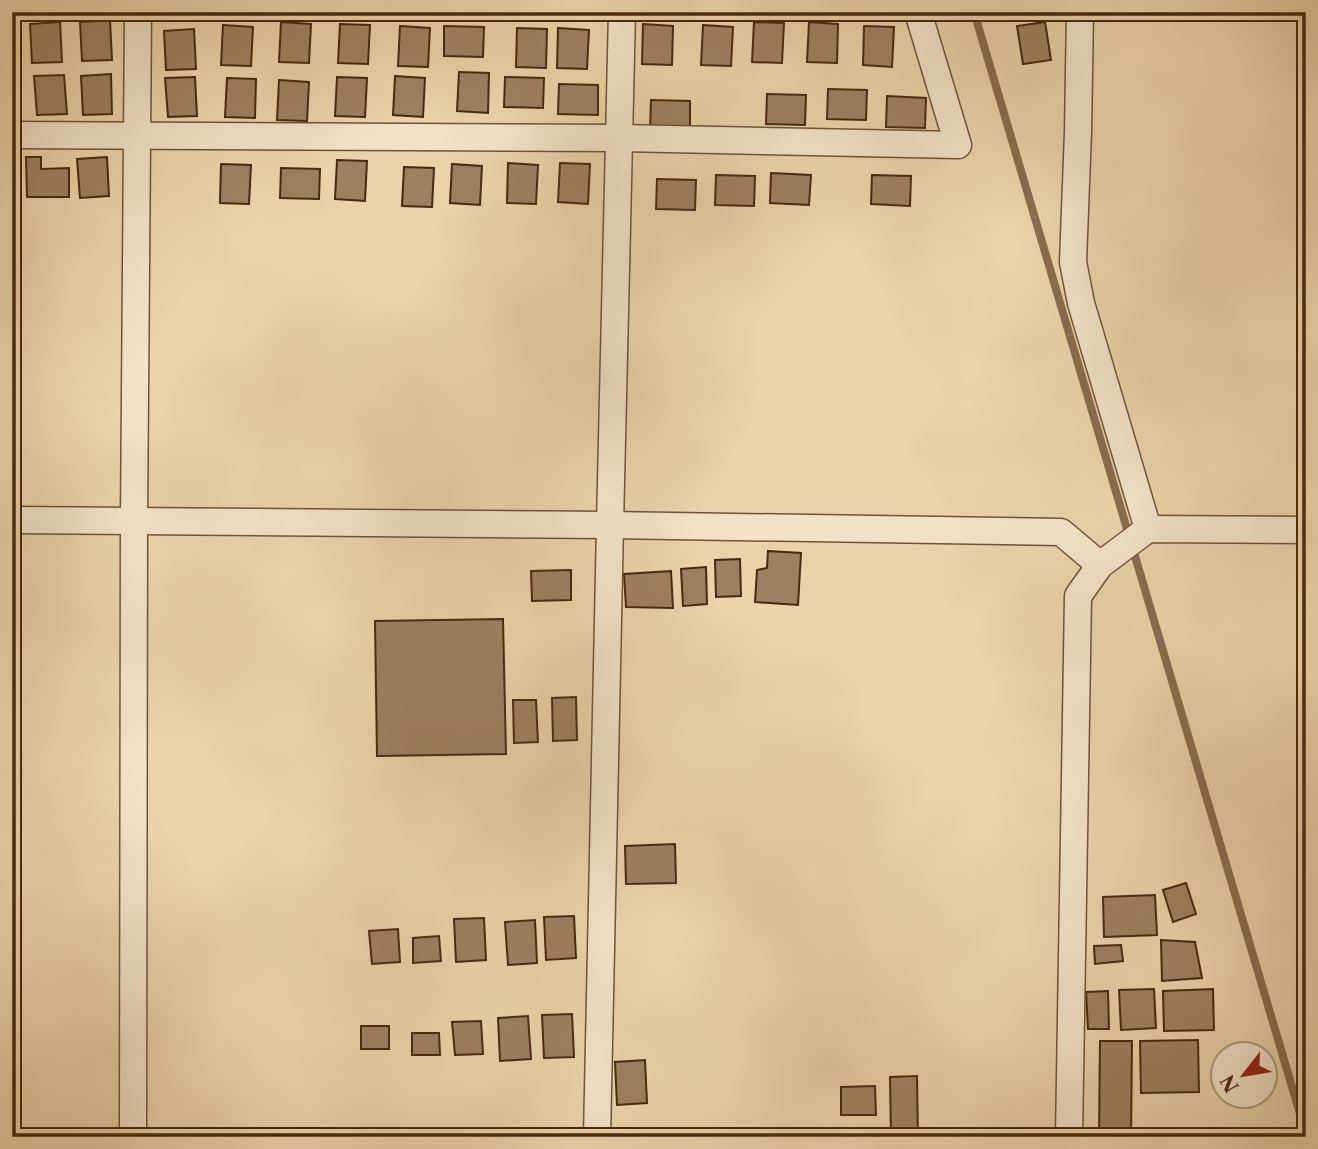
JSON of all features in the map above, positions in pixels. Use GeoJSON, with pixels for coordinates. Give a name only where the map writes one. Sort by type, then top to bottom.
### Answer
{"type":"FeatureCollection","features":[{"type":"Feature","properties":{"kind":"street"},"geometry":{"type":"LineString","coordinates":[[132,1137],[138,12]]}},
{"type":"Feature","properties":{"kind":"street"},"geometry":{"type":"LineString","coordinates":[[597,1137],[622,12]]}},
{"type":"Feature","properties":{"kind":"street"},"geometry":{"type":"LineString","coordinates":[[12,135],[620,138],[958,145],[918,12]]}},
{"type":"Feature","properties":{"kind":"street"},"geometry":{"type":"LineString","coordinates":[[1080,12],[1073,262],[1080,303],[1148,529]]}},
{"type":"Feature","properties":{"kind":"street"},"geometry":{"type":"LineString","coordinates":[[12,520],[610,525],[1061,533],[1100,565]]}},
{"type":"Feature","properties":{"kind":"street"},"geometry":{"type":"LineString","coordinates":[[1069,1137],[1078,596],[1100,565],[1148,529],[1306,530]]}},
{"type":"Feature","properties":{"kind":"building"},"geometry":{"type":"Polygon","coordinates":[[[110,20],[112,60],[82,61],[80,22],[110,20]]]}},
{"type":"Feature","properties":{"kind":"building"},"geometry":{"type":"Polygon","coordinates":[[[60,22],[62,62],[32,63],[30,24],[60,22]]]}},
{"type":"Feature","properties":{"kind":"building"},"geometry":{"type":"Polygon","coordinates":[[[281,22],[311,24],[309,63],[279,62],[281,22]]]}},
{"type":"Feature","properties":{"kind":"building"},"geometry":{"type":"Polygon","coordinates":[[[754,22],[784,23],[782,63],[752,62],[754,22]]]}},
{"type":"Feature","properties":{"kind":"building"},"geometry":{"type":"Polygon","coordinates":[[[809,22],[838,24],[837,63],[807,62],[809,22]]]}},
{"type":"Feature","properties":{"kind":"building"},"geometry":{"type":"Polygon","coordinates":[[[1045,22],[1051,60],[1023,64],[1017,26],[1045,22]]]}},
{"type":"Feature","properties":{"kind":"building"},"geometry":{"type":"Polygon","coordinates":[[[340,24],[370,25],[368,64],[338,63],[340,24]]]}},
{"type":"Feature","properties":{"kind":"building"},"geometry":{"type":"Polygon","coordinates":[[[643,24],[673,26],[672,65],[642,64],[643,24]]]}},
{"type":"Feature","properties":{"kind":"building"},"geometry":{"type":"Polygon","coordinates":[[[223,25],[253,27],[251,66],[221,65],[223,25]]]}},
{"type":"Feature","properties":{"kind":"building"},"geometry":{"type":"Polygon","coordinates":[[[703,25],[733,27],[731,66],[701,65],[703,25]]]}},
{"type":"Feature","properties":{"kind":"building"},"geometry":{"type":"Polygon","coordinates":[[[400,26],[430,28],[428,67],[398,66],[400,26]]]}},
{"type":"Feature","properties":{"kind":"building"},"geometry":{"type":"Polygon","coordinates":[[[444,26],[484,27],[483,57],[444,56],[444,26]]]}},
{"type":"Feature","properties":{"kind":"building"},"geometry":{"type":"Polygon","coordinates":[[[864,26],[894,27],[892,67],[863,65],[864,26]]]}},
{"type":"Feature","properties":{"kind":"building"},"geometry":{"type":"Polygon","coordinates":[[[517,28],[547,29],[546,68],[516,67],[517,28]]]}},
{"type":"Feature","properties":{"kind":"building"},"geometry":{"type":"Polygon","coordinates":[[[558,28],[589,30],[587,69],[557,68],[558,28]]]}},
{"type":"Feature","properties":{"kind":"building"},"geometry":{"type":"Polygon","coordinates":[[[194,29],[196,69],[166,70],[164,31],[194,29]]]}},
{"type":"Feature","properties":{"kind":"building"},"geometry":{"type":"Polygon","coordinates":[[[459,72],[489,73],[488,113],[457,111],[459,72]]]}},
{"type":"Feature","properties":{"kind":"building"},"geometry":{"type":"Polygon","coordinates":[[[111,74],[112,114],[83,115],[81,76],[111,74]]]}},
{"type":"Feature","properties":{"kind":"building"},"geometry":{"type":"Polygon","coordinates":[[[64,75],[67,114],[37,115],[34,76],[64,75]]]}},
{"type":"Feature","properties":{"kind":"building"},"geometry":{"type":"Polygon","coordinates":[[[395,76],[425,78],[423,117],[393,115],[395,76]]]}},
{"type":"Feature","properties":{"kind":"building"},"geometry":{"type":"Polygon","coordinates":[[[195,77],[197,116],[168,117],[165,78],[195,77]]]}},
{"type":"Feature","properties":{"kind":"building"},"geometry":{"type":"Polygon","coordinates":[[[337,77],[367,78],[365,117],[335,116],[337,77]]]}},
{"type":"Feature","properties":{"kind":"building"},"geometry":{"type":"Polygon","coordinates":[[[505,77],[544,78],[543,108],[504,107],[505,77]]]}},
{"type":"Feature","properties":{"kind":"building"},"geometry":{"type":"Polygon","coordinates":[[[227,78],[256,79],[255,118],[225,117],[227,78]]]}},
{"type":"Feature","properties":{"kind":"building"},"geometry":{"type":"Polygon","coordinates":[[[279,80],[309,82],[307,121],[277,120],[279,80]]]}},
{"type":"Feature","properties":{"kind":"building"},"geometry":{"type":"Polygon","coordinates":[[[559,84],[598,85],[598,115],[558,114],[559,84]]]}},
{"type":"Feature","properties":{"kind":"building"},"geometry":{"type":"Polygon","coordinates":[[[828,89],[867,90],[866,120],[827,119],[828,89]]]}},
{"type":"Feature","properties":{"kind":"building"},"geometry":{"type":"Polygon","coordinates":[[[767,94],[806,95],[805,125],[766,124],[767,94]]]}},
{"type":"Feature","properties":{"kind":"building"},"geometry":{"type":"Polygon","coordinates":[[[887,96],[926,98],[925,128],[886,127],[887,96]]]}},
{"type":"Feature","properties":{"kind":"building"},"geometry":{"type":"Polygon","coordinates":[[[651,100],[690,101],[690,131],[650,130],[651,100]]]}},
{"type":"Feature","properties":{"kind":"building"},"geometry":{"type":"Polygon","coordinates":[[[26,157],[41,157],[41,169],[69,168],[69,197],[27,197],[26,157]]]}},
{"type":"Feature","properties":{"kind":"building"},"geometry":{"type":"Polygon","coordinates":[[[107,157],[109,196],[80,198],[77,159],[107,157]]]}},
{"type":"Feature","properties":{"kind":"building"},"geometry":{"type":"Polygon","coordinates":[[[337,160],[367,161],[365,201],[335,199],[337,160]]]}},
{"type":"Feature","properties":{"kind":"building"},"geometry":{"type":"Polygon","coordinates":[[[508,163],[538,165],[536,204],[507,203],[508,163]]]}},
{"type":"Feature","properties":{"kind":"building"},"geometry":{"type":"Polygon","coordinates":[[[560,163],[590,164],[588,204],[558,202],[560,163]]]}},
{"type":"Feature","properties":{"kind":"building"},"geometry":{"type":"Polygon","coordinates":[[[221,164],[251,165],[249,204],[220,203],[221,164]]]}},
{"type":"Feature","properties":{"kind":"building"},"geometry":{"type":"Polygon","coordinates":[[[452,164],[482,166],[480,205],[450,203],[452,164]]]}},
{"type":"Feature","properties":{"kind":"building"},"geometry":{"type":"Polygon","coordinates":[[[404,167],[434,168],[432,207],[402,206],[404,167]]]}},
{"type":"Feature","properties":{"kind":"building"},"geometry":{"type":"Polygon","coordinates":[[[281,168],[320,169],[319,199],[280,198],[281,168]]]}},
{"type":"Feature","properties":{"kind":"building"},"geometry":{"type":"Polygon","coordinates":[[[771,173],[811,175],[809,205],[770,203],[771,173]]]}},
{"type":"Feature","properties":{"kind":"building"},"geometry":{"type":"Polygon","coordinates":[[[716,175],[755,176],[754,206],[715,205],[716,175]]]}},
{"type":"Feature","properties":{"kind":"building"},"geometry":{"type":"Polygon","coordinates":[[[872,175],[911,176],[910,206],[871,204],[872,175]]]}},
{"type":"Feature","properties":{"kind":"building"},"geometry":{"type":"Polygon","coordinates":[[[657,179],[696,180],[695,210],[656,209],[657,179]]]}},
{"type":"Feature","properties":{"kind":"building"},"geometry":{"type":"Polygon","coordinates":[[[768,551],[801,553],[798,605],[755,602],[757,570],[767,568],[768,551]]]}},
{"type":"Feature","properties":{"kind":"building"},"geometry":{"type":"Polygon","coordinates":[[[740,559],[741,596],[716,597],[715,560],[740,559]]]}},
{"type":"Feature","properties":{"kind":"building"},"geometry":{"type":"Polygon","coordinates":[[[706,567],[707,604],[683,606],[681,569],[706,567]]]}},
{"type":"Feature","properties":{"kind":"building"},"geometry":{"type":"Polygon","coordinates":[[[571,570],[571,600],[532,601],[531,571],[571,570]]]}},
{"type":"Feature","properties":{"kind":"building"},"geometry":{"type":"Polygon","coordinates":[[[671,571],[673,608],[626,607],[624,574],[671,571]]]}},
{"type":"Feature","properties":{"kind":"building"},"geometry":{"type":"Polygon","coordinates":[[[503,619],[506,754],[377,756],[375,621],[503,619]]]}},
{"type":"Feature","properties":{"kind":"building"},"geometry":{"type":"Polygon","coordinates":[[[576,697],[577,740],[553,741],[552,698],[576,697]]]}},
{"type":"Feature","properties":{"kind":"building"},"geometry":{"type":"Polygon","coordinates":[[[513,700],[536,700],[538,742],[514,743],[513,700]]]}},
{"type":"Feature","properties":{"kind":"building"},"geometry":{"type":"Polygon","coordinates":[[[675,844],[676,883],[626,884],[625,846],[675,844]]]}},
{"type":"Feature","properties":{"kind":"building"},"geometry":{"type":"Polygon","coordinates":[[[1186,883],[1196,914],[1173,922],[1163,890],[1186,883]]]}},
{"type":"Feature","properties":{"kind":"building"},"geometry":{"type":"Polygon","coordinates":[[[1155,895],[1157,935],[1104,937],[1103,897],[1155,895]]]}},
{"type":"Feature","properties":{"kind":"building"},"geometry":{"type":"Polygon","coordinates":[[[574,916],[576,958],[546,960],[544,917],[574,916]]]}},
{"type":"Feature","properties":{"kind":"building"},"geometry":{"type":"Polygon","coordinates":[[[484,918],[486,960],[456,962],[454,919],[484,918]]]}},
{"type":"Feature","properties":{"kind":"building"},"geometry":{"type":"Polygon","coordinates":[[[535,920],[537,963],[508,965],[505,922],[535,920]]]}},
{"type":"Feature","properties":{"kind":"building"},"geometry":{"type":"Polygon","coordinates":[[[398,929],[400,962],[372,964],[369,931],[398,929]]]}},
{"type":"Feature","properties":{"kind":"building"},"geometry":{"type":"Polygon","coordinates":[[[439,936],[441,961],[413,963],[413,938],[439,936]]]}},
{"type":"Feature","properties":{"kind":"building"},"geometry":{"type":"Polygon","coordinates":[[[1161,940],[1195,942],[1202,978],[1162,981],[1161,940]]]}},
{"type":"Feature","properties":{"kind":"building"},"geometry":{"type":"Polygon","coordinates":[[[1121,945],[1123,961],[1095,964],[1094,946],[1121,945]]]}},
{"type":"Feature","properties":{"kind":"building"},"geometry":{"type":"Polygon","coordinates":[[[1154,989],[1156,1028],[1121,1030],[1119,990],[1154,989]]]}},
{"type":"Feature","properties":{"kind":"building"},"geometry":{"type":"Polygon","coordinates":[[[1213,989],[1214,1030],[1164,1031],[1163,991],[1213,989]]]}},
{"type":"Feature","properties":{"kind":"building"},"geometry":{"type":"Polygon","coordinates":[[[1108,991],[1109,1029],[1088,1029],[1086,992],[1108,991]]]}},
{"type":"Feature","properties":{"kind":"building"},"geometry":{"type":"Polygon","coordinates":[[[572,1014],[574,1057],[544,1058],[542,1015],[572,1014]]]}},
{"type":"Feature","properties":{"kind":"building"},"geometry":{"type":"Polygon","coordinates":[[[528,1016],[531,1059],[500,1061],[498,1018],[528,1016]]]}},
{"type":"Feature","properties":{"kind":"building"},"geometry":{"type":"Polygon","coordinates":[[[481,1021],[483,1054],[455,1055],[452,1022],[481,1021]]]}},
{"type":"Feature","properties":{"kind":"building"},"geometry":{"type":"Polygon","coordinates":[[[361,1026],[389,1026],[389,1049],[361,1049],[361,1026]]]}},
{"type":"Feature","properties":{"kind":"building"},"geometry":{"type":"Polygon","coordinates":[[[412,1033],[439,1033],[440,1055],[412,1055],[412,1033]]]}},
{"type":"Feature","properties":{"kind":"building"},"geometry":{"type":"Polygon","coordinates":[[[1198,1040],[1199,1092],[1141,1093],[1140,1041],[1198,1040]]]}},
{"type":"Feature","properties":{"kind":"building"},"geometry":{"type":"Polygon","coordinates":[[[1100,1041],[1132,1041],[1131,1137],[1099,1137],[1100,1041]]]}},
{"type":"Feature","properties":{"kind":"building"},"geometry":{"type":"Polygon","coordinates":[[[645,1060],[647,1103],[617,1105],[615,1062],[645,1060]]]}},
{"type":"Feature","properties":{"kind":"building"},"geometry":{"type":"Polygon","coordinates":[[[917,1076],[918,1137],[891,1137],[890,1077],[917,1076]]]}},
{"type":"Feature","properties":{"kind":"building"},"geometry":{"type":"Polygon","coordinates":[[[875,1086],[876,1115],[841,1115],[841,1087],[875,1086]]]}},
{"type":"Feature","properties":{"kind":"waterway"},"geometry":{"type":"LineString","coordinates":[[974,12],[1306,1134]]}}]}
